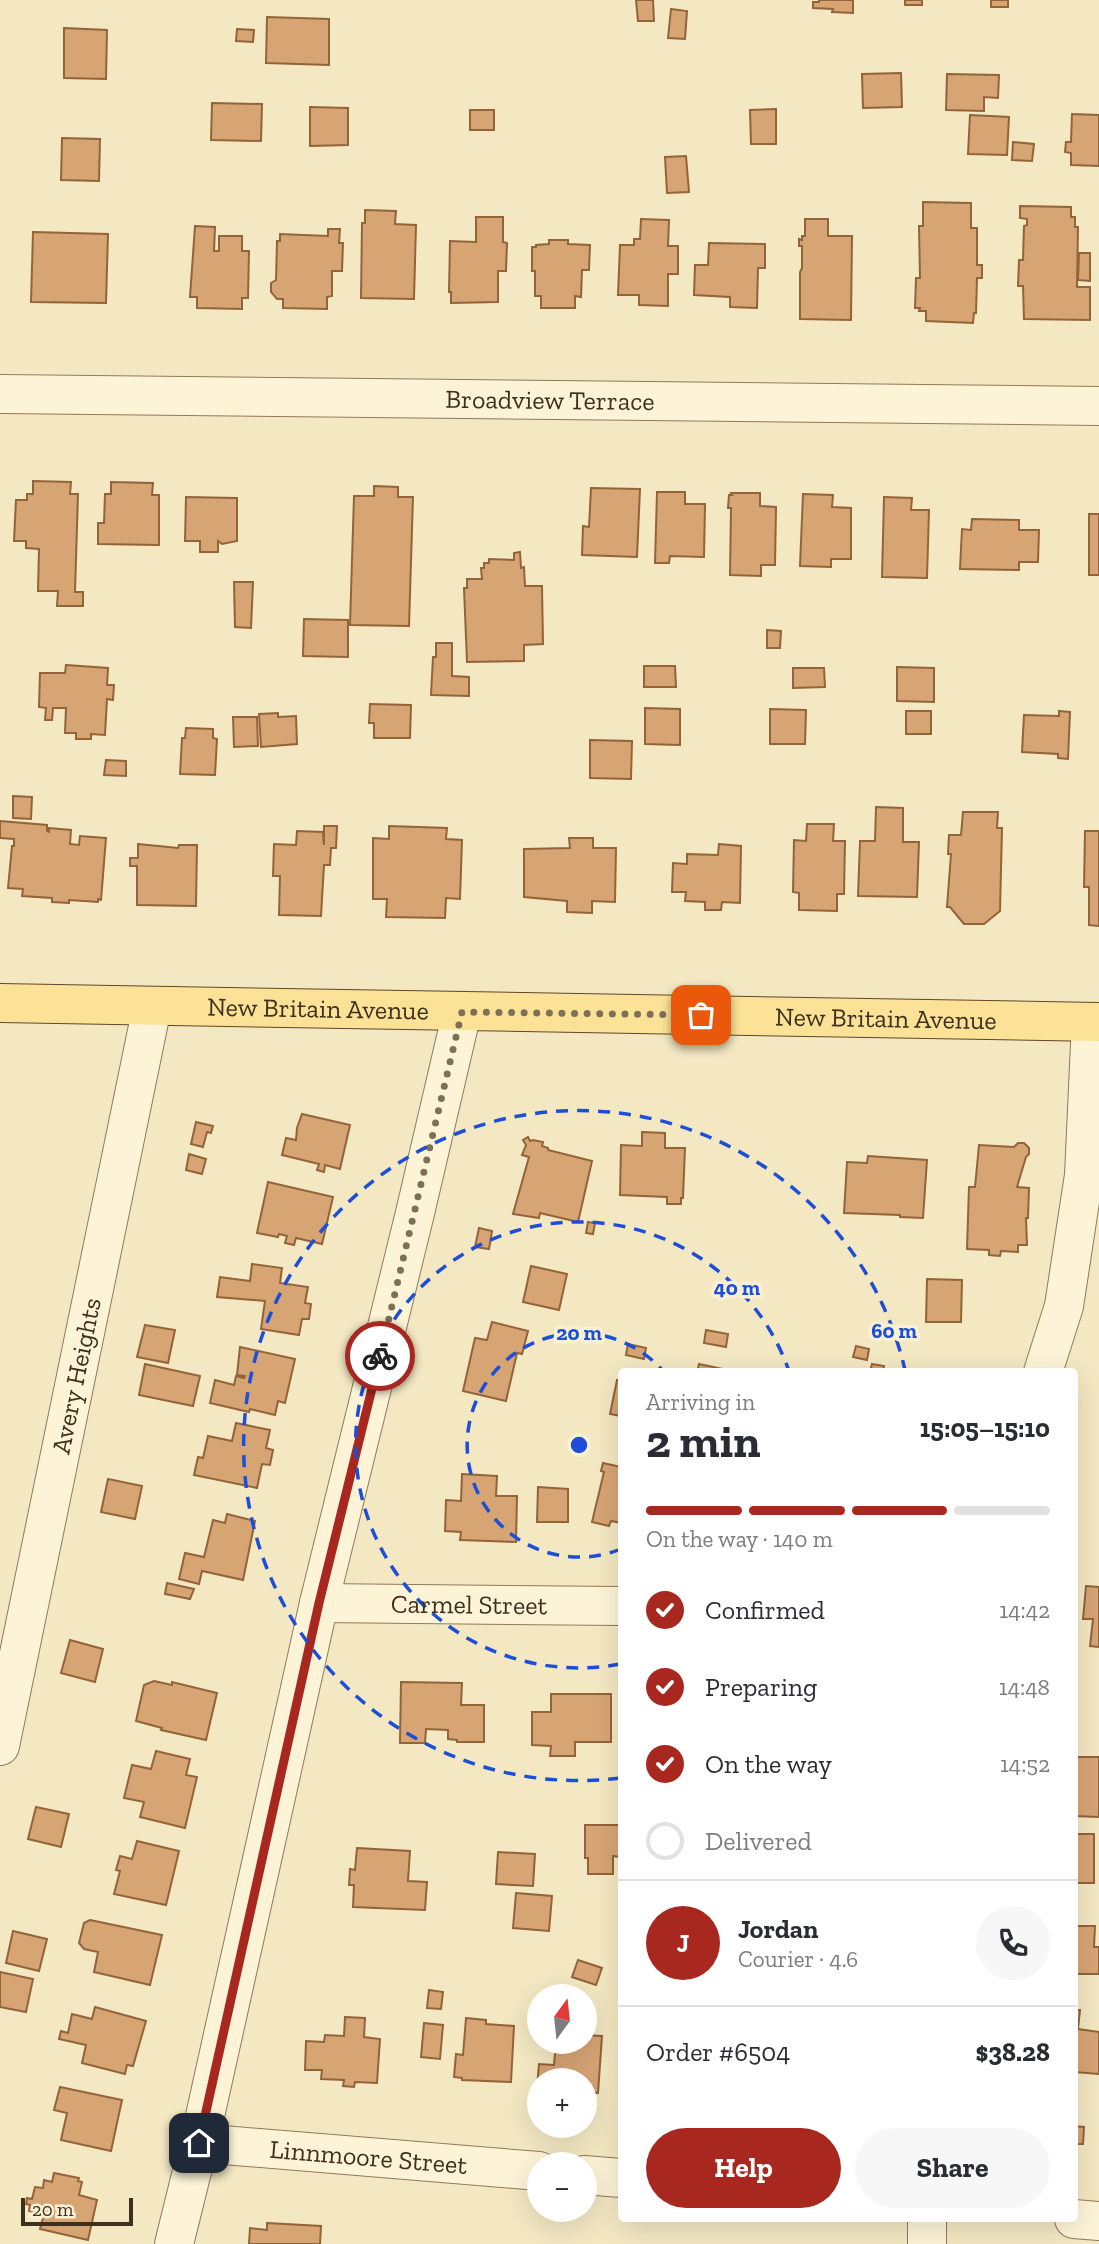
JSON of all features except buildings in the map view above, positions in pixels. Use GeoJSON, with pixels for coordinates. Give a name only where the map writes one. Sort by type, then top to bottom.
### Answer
{"type":"FeatureCollection","features":[{"type":"Feature","properties":{"kind":"main road","name":"New Britain Avenue"},"geometry":{"type":"LineString","coordinates":[[0,1003],[1095,1022]]}},
{"type":"Feature","properties":{"kind":"street","name":"Broadview Terrace"},"geometry":{"type":"LineString","coordinates":[[0,394],[1099,406]]}},
{"type":"Feature","properties":{"kind":"street","name":"Avery Heights"},"geometry":{"type":"LineString","coordinates":[[0,1746],[152,1007]]}},
{"type":"Feature","properties":{"kind":"street"},"geometry":{"type":"LineString","coordinates":[[174,2244],[319,1603],[462,1012]]}},
{"type":"Feature","properties":{"kind":"street"},"geometry":{"type":"LineString","coordinates":[[1044,1368],[1064,1306],[1084,1175],[1095,1022]]}},
{"type":"Feature","properties":{"kind":"street","name":"Carmel Street"},"geometry":{"type":"LineString","coordinates":[[319,1603],[618,1606]]}},
{"type":"Feature","properties":{"kind":"street","name":"Linnmoore Street"},"geometry":{"type":"LineString","coordinates":[[199,2143],[527,2170]]}},
{"type":"Feature","properties":{"kind":"street"},"geometry":{"type":"LineString","coordinates":[[597,2176],[618,2178]]}},
{"type":"Feature","properties":{"kind":"street"},"geometry":{"type":"LineString","coordinates":[[1078,2219],[1099,2221]]}},
{"type":"Feature","properties":{"kind":"street"},"geometry":{"type":"LineString","coordinates":[[927,2222],[927,2244]]}},
{"type":"Feature","properties":{"kind":"way so far"},"geometry":{"type":"LineString","coordinates":[[380,1356],[462,1012],[701,1015]]}},
{"type":"Feature","properties":{"kind":"route"},"geometry":{"type":"LineString","coordinates":[[199,2143],[319,1603],[380,1356]]}}]}
